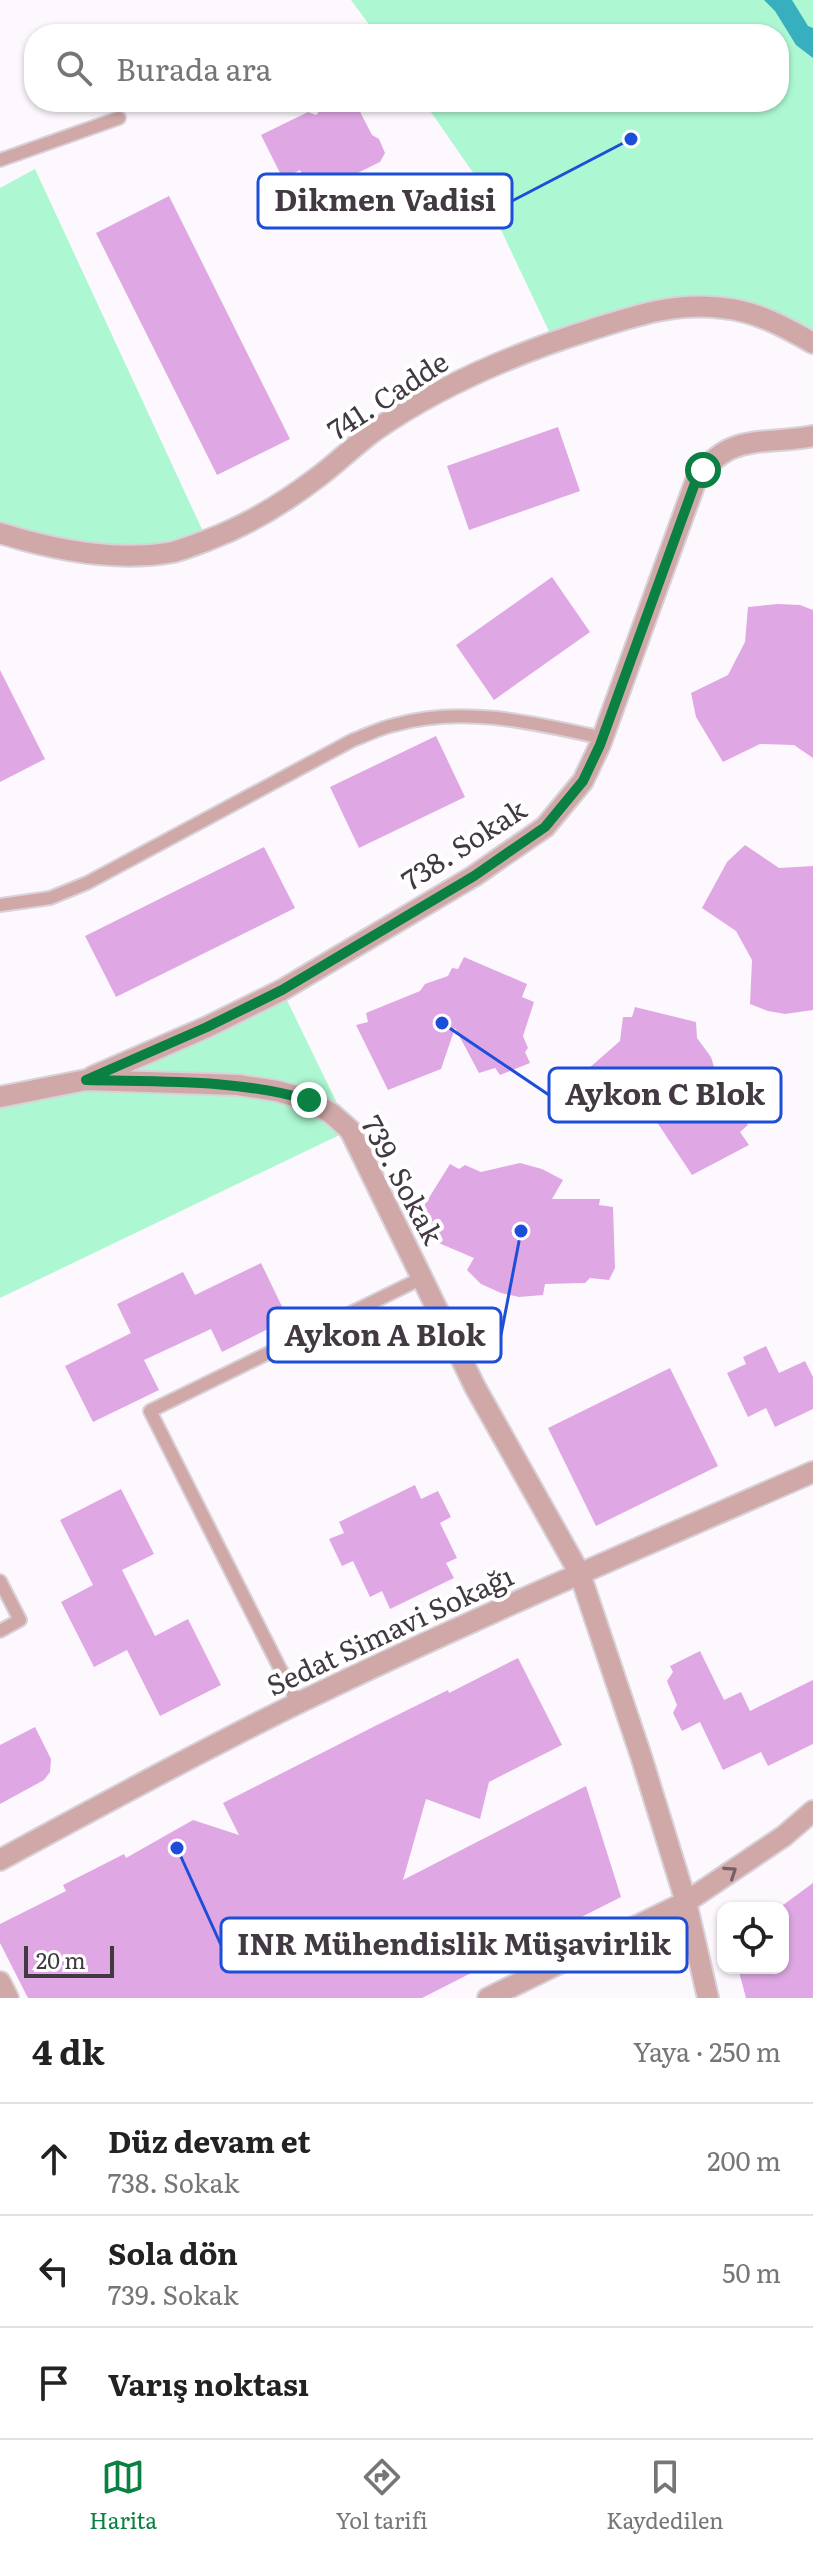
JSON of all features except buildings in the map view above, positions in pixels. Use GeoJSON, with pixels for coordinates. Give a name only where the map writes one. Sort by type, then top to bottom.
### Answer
{"type":"FeatureCollection","features":[{"type":"Feature","properties":{"kind":"street","name":"741. Cadde"},"geometry":{"type":"LineString","coordinates":[[0,533],[73,552],[120,555],[174,552],[264,515],[318,477],[373,432],[427,398],[490,367],[554,342],[659,309],[691,306],[725,308],[778,323],[813,343]]}},
{"type":"Feature","properties":{"kind":"street","name":"738. Sokak"},"geometry":{"type":"LineString","coordinates":[[86,1080],[282,990],[511,852],[545,827],[583,781],[603,738],[695,483],[703,470],[727,448],[813,436]]}},
{"type":"Feature","properties":{"kind":"street","name":"739. Sokak"},"geometry":{"type":"LineString","coordinates":[[0,1097],[86,1080],[238,1085],[309,1100],[350,1130],[475,1387],[580,1574],[686,1902],[708,1998]]}},
{"type":"Feature","properties":{"kind":"street","name":"Sedat Simavi Sokağı"},"geometry":{"type":"LineString","coordinates":[[0,1860],[111,1799],[298,1704],[580,1574],[813,1472]]}},
{"type":"Feature","properties":{"kind":"street"},"geometry":{"type":"LineString","coordinates":[[488,1998],[686,1902],[784,1836],[813,1811]]}},
{"type":"Feature","properties":{"kind":"street"},"geometry":{"type":"LineString","coordinates":[[0,1982],[8,1998]]}},
{"type":"Feature","properties":{"kind":"lane"},"geometry":{"type":"LineString","coordinates":[[0,160],[119,118]]}},
{"type":"Feature","properties":{"kind":"lane"},"geometry":{"type":"LineString","coordinates":[[0,905],[50,898],[87,883],[353,740],[394,725],[440,716],[517,719],[603,738]]}},
{"type":"Feature","properties":{"kind":"lane"},"geometry":{"type":"LineString","coordinates":[[298,1704],[150,1411],[422,1278]]}},
{"type":"Feature","properties":{"kind":"lane"},"geometry":{"type":"LineString","coordinates":[[0,1581],[20,1620],[0,1631]]}},
{"type":"Feature","properties":{"kind":"green space"},"geometry":{"type":"Polygon","coordinates":[[[351,0],[813,0],[813,343],[725,308],[554,342],[476,177],[431,112],[789,112],[789,24],[369,24],[351,0]]]}},
{"type":"Feature","properties":{"kind":"green space"},"geometry":{"type":"Polygon","coordinates":[[[35,169],[207,540],[120,555],[0,533],[0,188],[35,169]]]}},
{"type":"Feature","properties":{"kind":"green space"},"geometry":{"type":"Polygon","coordinates":[[[282,990],[350,1130],[0,1298],[0,1097],[86,1080],[282,990]]]}},
{"type":"Feature","properties":{"kind":"water"},"geometry":{"type":"Polygon","coordinates":[[[764,0],[792,0],[808,26],[813,28],[813,58],[796,45],[789,34],[789,24],[783,24],[764,0]]]}},
{"type":"Feature","properties":{"kind":"place","name":"Dikmen Vadisi"},"geometry":{"type":"Point","coordinates":[631,139]}},
{"type":"Feature","properties":{"kind":"place","name":"Aykon C Blok"},"geometry":{"type":"Point","coordinates":[442,1023]}},
{"type":"Feature","properties":{"kind":"place","name":"Aykon A Blok"},"geometry":{"type":"Point","coordinates":[521,1231]}},
{"type":"Feature","properties":{"kind":"place","name":"INR Mühendislik Müşavirlik"},"geometry":{"type":"Point","coordinates":[177,1848]}},
{"type":"Feature","properties":{"kind":"route"},"geometry":{"type":"LineString","coordinates":[[309,1100],[238,1085],[86,1080],[282,990],[474,876],[545,827],[583,781],[600,745],[695,483],[703,470]]}}]}
